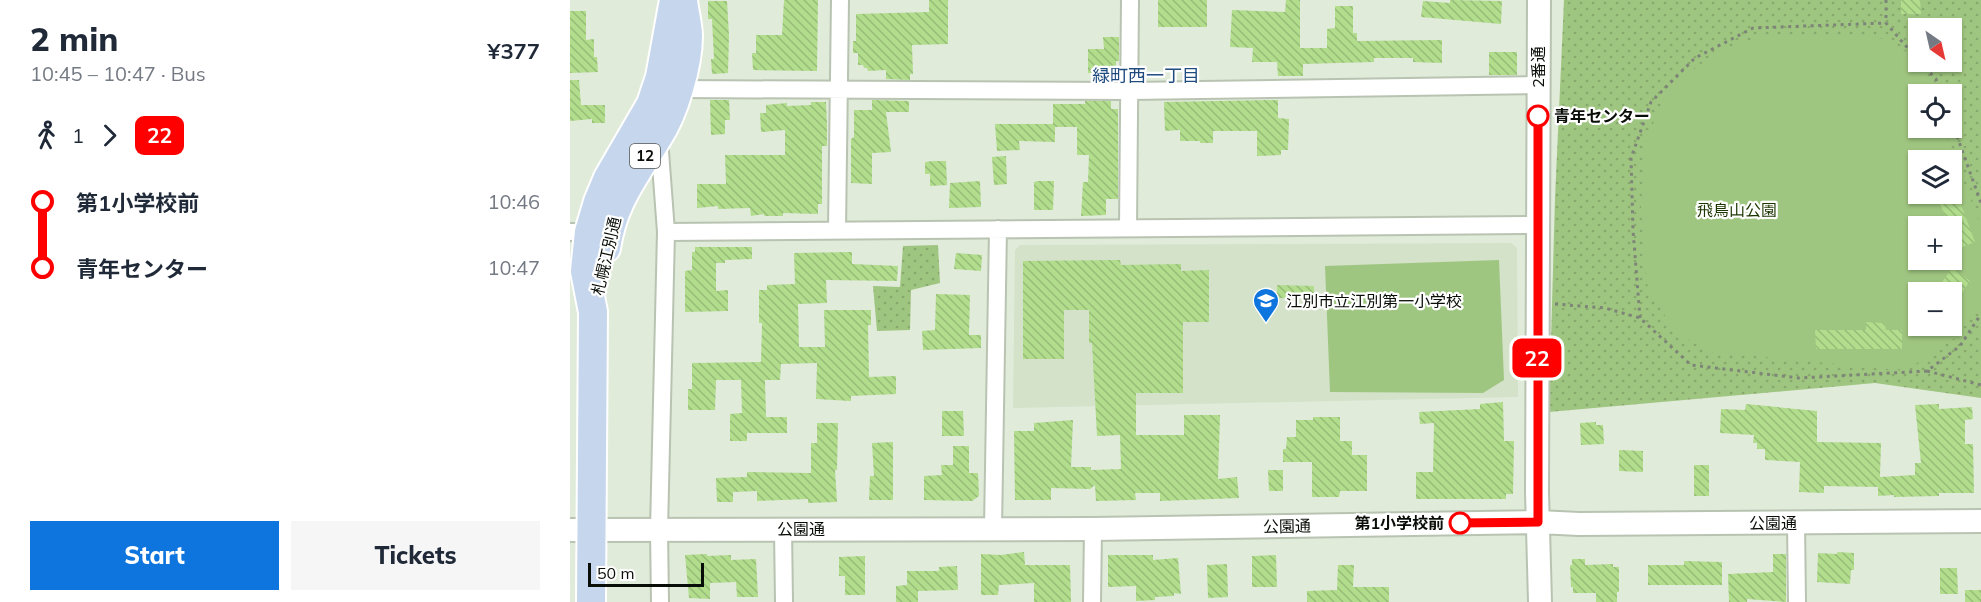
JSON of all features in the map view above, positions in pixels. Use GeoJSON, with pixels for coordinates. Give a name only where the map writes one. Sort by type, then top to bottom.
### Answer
{"type":"FeatureCollection","features":[{"type":"Feature","properties":{"kind":"highway","name":"札幌江別通"},"geometry":{"type":"LineString","coordinates":[[593,312],[579,232],[651,104],[660,77],[674,0]]}},
{"type":"Feature","properties":{"kind":"highway","name":"札幌江別通"},"geometry":{"type":"LineString","coordinates":[[591,602],[581,530],[593,312],[609,230],[619,201],[659,136],[678,89],[686,60],[688,36],[683,0]]}},
{"type":"Feature","properties":{"kind":"street"},"geometry":{"type":"LineString","coordinates":[[837,230],[840,0]]}},
{"type":"Feature","properties":{"kind":"street"},"geometry":{"type":"LineString","coordinates":[[1128,228],[1131,0]]}},
{"type":"Feature","properties":{"kind":"street","name":"2番通"},"geometry":{"type":"LineString","coordinates":[[1539,0],[1538,522],[1540,602]]}},
{"type":"Feature","properties":{"kind":"street"},"geometry":{"type":"LineString","coordinates":[[678,89],[1130,91],[1538,85]]}},
{"type":"Feature","properties":{"kind":"street"},"geometry":{"type":"LineString","coordinates":[[659,136],[666,232],[659,530],[660,602]]}},
{"type":"Feature","properties":{"kind":"street"},"geometry":{"type":"LineString","coordinates":[[666,232],[1538,225]]}},
{"type":"Feature","properties":{"kind":"street"},"geometry":{"type":"LineString","coordinates":[[993,528],[998,229]]}},
{"type":"Feature","properties":{"kind":"street","name":"公園通"},"geometry":{"type":"LineString","coordinates":[[581,530],[1093,529],[1538,522],[1579,524],[1981,521]]}},
{"type":"Feature","properties":{"kind":"street"},"geometry":{"type":"LineString","coordinates":[[1796,522],[1797,602]]}},
{"type":"Feature","properties":{"kind":"street"},"geometry":{"type":"LineString","coordinates":[[783,529],[784,602]]}},
{"type":"Feature","properties":{"kind":"street"},"geometry":{"type":"LineString","coordinates":[[1092,602],[1093,529]]}},
{"type":"Feature","properties":{"kind":"path"},"geometry":{"type":"LineString","coordinates":[[1886,0],[1886,23],[1908,48]]}},
{"type":"Feature","properties":{"kind":"path"},"geometry":{"type":"LineString","coordinates":[[1640,318],[1633,230],[1631,158],[1650,102],[1695,58],[1753,28],[1886,23]]}},
{"type":"Feature","properties":{"kind":"path"},"geometry":{"type":"LineString","coordinates":[[1929,72],[1938,84]]}},
{"type":"Feature","properties":{"kind":"path"},"geometry":{"type":"LineString","coordinates":[[1958,138],[1981,203]]}},
{"type":"Feature","properties":{"kind":"path"},"geometry":{"type":"LineString","coordinates":[[1538,303],[1605,308],[1640,318],[1690,365],[1799,378],[1927,371],[1981,385]]}},
{"type":"Feature","properties":{"kind":"path"},"geometry":{"type":"LineString","coordinates":[[1927,371],[1960,346],[1981,314]]}},
{"type":"Feature","properties":{"kind":"shaded area","name":"江別市立江別第一小学校"},"geometry":{"type":"Polygon","coordinates":[[[1511,243],[1517,248],[1518,397],[1013,408],[1015,250],[1020,245],[1511,243]]]}},
{"type":"Feature","properties":{"kind":"green space","name":"飛鳥山公園"},"geometry":{"type":"Polygon","coordinates":[[[1564,0],[1981,0],[1981,398],[1875,383],[1549,412],[1564,0]]]}},
{"type":"Feature","properties":{"kind":"green space"},"geometry":{"type":"Polygon","coordinates":[[[1848,35],[1886,39],[1905,51],[1908,55],[1908,72],[1920,72],[1928,84],[1908,84],[1908,138],[1947,138],[1951,150],[1908,150],[1908,204],[1962,204],[1962,178],[1981,227],[1981,304],[1962,329],[1962,282],[1908,282],[1908,336],[1957,336],[1955,338],[1907,369],[1888,369],[1713,352],[1689,340],[1668,321],[1647,284],[1641,208],[1645,143],[1668,88],[1715,54],[1760,36],[1848,35]]]}},
{"type":"Feature","properties":{"kind":"green space"},"geometry":{"type":"Polygon","coordinates":[[[938,245],[940,283],[911,290],[910,330],[877,331],[873,286],[900,287],[903,246],[938,245]]]}},
{"type":"Feature","properties":{"kind":"green space"},"geometry":{"type":"Polygon","coordinates":[[[1499,260],[1504,380],[1483,393],[1330,392],[1325,266],[1499,260]]]}},
{"type":"Feature","properties":{"kind":"building"},"geometry":{"type":"Polygon","coordinates":[[[784,0],[818,0],[817,71],[753,70],[752,53],[756,53],[756,35],[782,35],[784,0]]]}},
{"type":"Feature","properties":{"kind":"building"},"geometry":{"type":"Polygon","coordinates":[[[929,0],[948,0],[948,44],[912,45],[913,74],[910,74],[910,80],[886,79],[886,70],[868,71],[863,65],[858,65],[858,53],[853,53],[853,41],[856,41],[856,14],[929,12],[929,0]]]}},
{"type":"Feature","properties":{"kind":"building"},"geometry":{"type":"Polygon","coordinates":[[[1158,0],[1207,0],[1207,27],[1158,27],[1158,0]]]}},
{"type":"Feature","properties":{"kind":"building"},"geometry":{"type":"Polygon","coordinates":[[[1286,0],[1300,0],[1300,48],[1327,48],[1327,29],[1335,28],[1335,6],[1353,6],[1353,33],[1357,33],[1357,41],[1442,40],[1442,63],[1413,62],[1413,58],[1374,58],[1374,62],[1303,64],[1303,76],[1278,76],[1277,62],[1252,62],[1253,48],[1230,47],[1232,10],[1285,12],[1286,0]]]}},
{"type":"Feature","properties":{"kind":"building"},"geometry":{"type":"Polygon","coordinates":[[[1450,0],[1502,1],[1501,24],[1421,17],[1423,1],[1450,3],[1450,0]]]}},
{"type":"Feature","properties":{"kind":"building"},"geometry":{"type":"Polygon","coordinates":[[[1901,0],[1920,0],[1921,14],[1901,14],[1901,0]]]}},
{"type":"Feature","properties":{"kind":"building"},"geometry":{"type":"Polygon","coordinates":[[[708,1],[727,1],[728,73],[712,74],[711,59],[714,59],[712,19],[708,19],[708,1]]]}},
{"type":"Feature","properties":{"kind":"building"},"geometry":{"type":"Polygon","coordinates":[[[570,11],[586,11],[586,40],[594,39],[594,57],[597,57],[598,72],[570,73],[570,11]]]}},
{"type":"Feature","properties":{"kind":"building"},"geometry":{"type":"Polygon","coordinates":[[[1103,37],[1119,37],[1119,61],[1116,61],[1116,70],[1112,70],[1112,73],[1088,73],[1088,49],[1104,49],[1103,37]]]}},
{"type":"Feature","properties":{"kind":"building"},"geometry":{"type":"Polygon","coordinates":[[[1489,52],[1517,52],[1517,75],[1489,75],[1489,52]]]}},
{"type":"Feature","properties":{"kind":"building"},"geometry":{"type":"Polygon","coordinates":[[[570,80],[579,80],[581,105],[605,105],[605,123],[592,123],[592,119],[570,121],[570,80]]]}},
{"type":"Feature","properties":{"kind":"building"},"geometry":{"type":"Polygon","coordinates":[[[710,100],[729,100],[730,120],[725,120],[725,134],[711,135],[710,100]]]}},
{"type":"Feature","properties":{"kind":"building"},"geometry":{"type":"Polygon","coordinates":[[[872,100],[909,101],[909,112],[886,112],[891,152],[872,153],[872,184],[851,183],[851,139],[854,137],[854,110],[872,110],[872,100]]]}},
{"type":"Feature","properties":{"kind":"building"},"geometry":{"type":"Polygon","coordinates":[[[1278,100],[1278,118],[1289,119],[1288,150],[1281,150],[1281,155],[1257,156],[1257,131],[1213,131],[1213,143],[1200,143],[1200,141],[1180,141],[1180,130],[1165,131],[1164,102],[1278,100]]]}},
{"type":"Feature","properties":{"kind":"building"},"geometry":{"type":"Polygon","coordinates":[[[1085,101],[1111,101],[1111,109],[1118,109],[1118,199],[1106,199],[1106,215],[1081,216],[1083,182],[1088,182],[1089,155],[1077,155],[1077,127],[1055,127],[1055,142],[1019,141],[1020,150],[997,151],[995,124],[1053,124],[1053,104],[1085,104],[1085,101]]]}},
{"type":"Feature","properties":{"kind":"building"},"geometry":{"type":"Polygon","coordinates":[[[811,102],[826,102],[827,146],[822,146],[822,204],[818,204],[818,214],[783,213],[783,216],[764,216],[764,214],[751,216],[750,208],[718,209],[718,206],[697,208],[697,184],[726,184],[725,155],[785,155],[785,130],[761,132],[760,113],[766,113],[766,105],[787,103],[787,106],[811,105],[811,102]]]}},
{"type":"Feature","properties":{"kind":"building"},"geometry":{"type":"Polygon","coordinates":[[[1006,156],[1007,184],[994,185],[992,157],[1006,156]]]}},
{"type":"Feature","properties":{"kind":"building"},"geometry":{"type":"Polygon","coordinates":[[[946,161],[947,185],[930,186],[930,174],[925,174],[925,162],[946,161]]]}},
{"type":"Feature","properties":{"kind":"building"},"geometry":{"type":"Polygon","coordinates":[[[980,181],[981,207],[949,208],[950,183],[980,181]]]}},
{"type":"Feature","properties":{"kind":"building"},"geometry":{"type":"Polygon","coordinates":[[[1054,181],[1053,210],[1034,210],[1034,182],[1054,181]]]}},
{"type":"Feature","properties":{"kind":"building"},"geometry":{"type":"Polygon","coordinates":[[[1940,204],[1961,204],[1975,242],[1962,247],[1962,216],[1945,216],[1940,204]]]}},
{"type":"Feature","properties":{"kind":"building"},"geometry":{"type":"Polygon","coordinates":[[[695,247],[752,247],[752,259],[725,260],[725,263],[716,263],[716,291],[728,290],[728,311],[685,312],[685,271],[692,270],[692,252],[695,252],[695,247]]]}},
{"type":"Feature","properties":{"kind":"building"},"geometry":{"type":"Polygon","coordinates":[[[852,252],[852,264],[898,266],[897,281],[826,280],[827,303],[798,304],[799,347],[825,347],[824,310],[871,310],[871,325],[868,325],[869,377],[896,376],[896,394],[851,396],[851,401],[816,399],[817,363],[781,364],[780,380],[765,380],[766,417],[787,417],[787,433],[747,433],[747,441],[730,441],[730,414],[742,413],[741,380],[716,380],[715,410],[688,410],[688,389],[692,389],[692,363],[761,362],[762,323],[759,323],[759,290],[767,290],[767,285],[795,284],[794,253],[852,252]]]}},
{"type":"Feature","properties":{"kind":"building"},"geometry":{"type":"Polygon","coordinates":[[[956,253],[982,255],[981,271],[954,269],[956,253]]]}},
{"type":"Feature","properties":{"kind":"building"},"geometry":{"type":"Polygon","coordinates":[[[1120,260],[1121,265],[1181,264],[1181,271],[1209,270],[1209,322],[1183,322],[1183,393],[1136,393],[1136,435],[1184,435],[1184,415],[1220,415],[1218,479],[1237,477],[1239,498],[1160,501],[1160,493],[1135,493],[1136,500],[1096,501],[1095,485],[1090,489],[1051,488],[1051,500],[1015,500],[1014,431],[1034,431],[1034,423],[1073,420],[1071,467],[1091,467],[1091,470],[1121,469],[1120,435],[1097,436],[1092,343],[1089,343],[1089,310],[1064,310],[1064,359],[1023,359],[1023,261],[1120,260]]]}},
{"type":"Feature","properties":{"kind":"building"},"geometry":{"type":"Polygon","coordinates":[[[1951,270],[1955,270],[1970,281],[1962,293],[1962,282],[1942,282],[1951,270]]]}},
{"type":"Feature","properties":{"kind":"building"},"geometry":{"type":"Polygon","coordinates":[[[1277,285],[1314,286],[1314,298],[1277,298],[1277,285]]]}},
{"type":"Feature","properties":{"kind":"building"},"geometry":{"type":"Polygon","coordinates":[[[936,294],[970,295],[969,335],[981,335],[981,348],[923,350],[922,331],[935,330],[936,294]]]}},
{"type":"Feature","properties":{"kind":"building"},"geometry":{"type":"Polygon","coordinates":[[[1866,322],[1885,323],[1886,330],[1902,330],[1902,349],[1816,349],[1815,330],[1866,330],[1866,322]]]}},
{"type":"Feature","properties":{"kind":"building"},"geometry":{"type":"Polygon","coordinates":[[[1503,402],[1504,441],[1514,441],[1513,494],[1506,494],[1506,499],[1416,499],[1416,472],[1433,472],[1434,423],[1420,424],[1419,412],[1480,409],[1480,404],[1503,402]]]}},
{"type":"Feature","properties":{"kind":"building"},"geometry":{"type":"Polygon","coordinates":[[[1746,404],[1817,411],[1817,442],[1881,443],[1880,477],[1915,475],[1915,463],[1921,463],[1915,405],[1939,404],[1939,409],[1972,407],[1973,419],[1965,420],[1965,444],[1973,444],[1974,493],[1894,497],[1894,495],[1878,496],[1878,487],[1824,486],[1824,493],[1799,492],[1800,462],[1765,460],[1765,449],[1757,449],[1757,443],[1753,443],[1754,435],[1720,433],[1721,409],[1745,410],[1746,404]]]}},
{"type":"Feature","properties":{"kind":"building"},"geometry":{"type":"Polygon","coordinates":[[[942,411],[963,411],[964,436],[942,436],[942,411]]]}},
{"type":"Feature","properties":{"kind":"building"},"geometry":{"type":"Polygon","coordinates":[[[1313,417],[1340,417],[1340,441],[1352,441],[1352,455],[1367,455],[1367,491],[1340,491],[1339,497],[1312,497],[1312,462],[1283,462],[1283,449],[1286,449],[1287,437],[1296,437],[1296,420],[1313,420],[1313,417]]]}},
{"type":"Feature","properties":{"kind":"building"},"geometry":{"type":"Polygon","coordinates":[[[1596,422],[1596,425],[1603,425],[1604,444],[1581,445],[1580,423],[1596,422]]]}},
{"type":"Feature","properties":{"kind":"building"},"geometry":{"type":"Polygon","coordinates":[[[817,423],[838,423],[837,470],[835,470],[837,502],[808,503],[808,499],[757,501],[757,491],[733,492],[733,502],[717,502],[716,478],[747,477],[747,472],[811,473],[811,443],[817,443],[817,423]]]}},
{"type":"Feature","properties":{"kind":"building"},"geometry":{"type":"Polygon","coordinates":[[[893,442],[893,500],[869,500],[870,476],[874,476],[872,443],[893,442]]]}},
{"type":"Feature","properties":{"kind":"building"},"geometry":{"type":"Polygon","coordinates":[[[953,446],[969,446],[969,473],[978,473],[979,496],[972,501],[924,500],[924,476],[942,475],[941,465],[953,465],[953,446]]]}},
{"type":"Feature","properties":{"kind":"building"},"geometry":{"type":"Polygon","coordinates":[[[1619,450],[1643,451],[1643,472],[1619,471],[1619,450]]]}},
{"type":"Feature","properties":{"kind":"building"},"geometry":{"type":"Polygon","coordinates":[[[1694,465],[1709,465],[1709,496],[1694,496],[1694,465]]]}},
{"type":"Feature","properties":{"kind":"building"},"geometry":{"type":"Polygon","coordinates":[[[1268,470],[1283,470],[1283,491],[1269,491],[1268,470]]]}},
{"type":"Feature","properties":{"kind":"building"},"geometry":{"type":"Polygon","coordinates":[[[1024,552],[1025,565],[1070,565],[1071,602],[1034,602],[1034,583],[999,585],[998,595],[981,595],[981,554],[1001,555],[1024,552]]]}},
{"type":"Feature","properties":{"kind":"building"},"geometry":{"type":"Polygon","coordinates":[[[1837,552],[1854,553],[1854,570],[1851,570],[1850,584],[1817,582],[1818,553],[1837,554],[1837,552]]]}},
{"type":"Feature","properties":{"kind":"building"},"geometry":{"type":"Polygon","coordinates":[[[707,554],[707,556],[731,555],[731,560],[756,559],[758,597],[737,597],[736,582],[710,583],[710,599],[689,598],[685,555],[707,554]]]}},
{"type":"Feature","properties":{"kind":"building"},"geometry":{"type":"Polygon","coordinates":[[[1773,554],[1786,554],[1786,602],[1747,599],[1747,602],[1729,602],[1728,574],[1773,572],[1773,554]]]}},
{"type":"Feature","properties":{"kind":"building"},"geometry":{"type":"Polygon","coordinates":[[[1108,555],[1153,555],[1153,560],[1178,558],[1181,594],[1174,593],[1174,596],[1155,597],[1155,600],[1136,601],[1136,586],[1108,587],[1108,555]]]}},
{"type":"Feature","properties":{"kind":"building"},"geometry":{"type":"Polygon","coordinates":[[[1276,555],[1277,587],[1252,587],[1252,556],[1276,555]]]}},
{"type":"Feature","properties":{"kind":"building"},"geometry":{"type":"Polygon","coordinates":[[[865,556],[865,595],[845,595],[845,576],[839,576],[839,557],[865,556]]]}},
{"type":"Feature","properties":{"kind":"building"},"geometry":{"type":"Polygon","coordinates":[[[1572,559],[1585,559],[1585,565],[1613,564],[1613,567],[1619,567],[1617,602],[1596,602],[1596,593],[1573,593],[1570,565],[1572,565],[1572,559]]]}},
{"type":"Feature","properties":{"kind":"building"},"geometry":{"type":"Polygon","coordinates":[[[1684,561],[1722,562],[1722,585],[1648,585],[1648,565],[1684,565],[1684,561]]]}},
{"type":"Feature","properties":{"kind":"building"},"geometry":{"type":"Polygon","coordinates":[[[1227,564],[1228,597],[1208,598],[1207,565],[1227,564]]]}},
{"type":"Feature","properties":{"kind":"building"},"geometry":{"type":"Polygon","coordinates":[[[1338,565],[1354,565],[1353,587],[1389,587],[1389,602],[1307,602],[1307,591],[1337,590],[1338,565]]]}},
{"type":"Feature","properties":{"kind":"building"},"geometry":{"type":"Polygon","coordinates":[[[957,566],[958,590],[918,591],[918,602],[896,602],[896,586],[907,585],[907,571],[939,571],[939,567],[957,566]]]}},
{"type":"Feature","properties":{"kind":"building"},"geometry":{"type":"Polygon","coordinates":[[[1940,568],[1957,568],[1958,594],[1940,594],[1940,568]]]}},
{"type":"Feature","properties":{"kind":"building"},"geometry":{"type":"Polygon","coordinates":[[[1965,590],[1981,590],[1981,602],[1965,602],[1965,590]]]}},
{"type":"Feature","properties":{"kind":"bus line","name":"22"},"geometry":{"type":"LineString","coordinates":[[1460,523],[1538,522],[1538,116]]}},
{"type":"Feature","properties":{"kind":"place","name":"青年センター"},"geometry":{"type":"Point","coordinates":[1538,116]}},
{"type":"Feature","properties":{"kind":"place","name":"江別市立江別第一小学校"},"geometry":{"type":"Point","coordinates":[1266,324]}},
{"type":"Feature","properties":{"kind":"place","name":"第1小学校前"},"geometry":{"type":"Point","coordinates":[1460,523]}},
{"type":"Feature","properties":{"kind":"district","name":"緑町西一丁目"},"geometry":{"type":"Point","coordinates":[1146,76]}}]}
